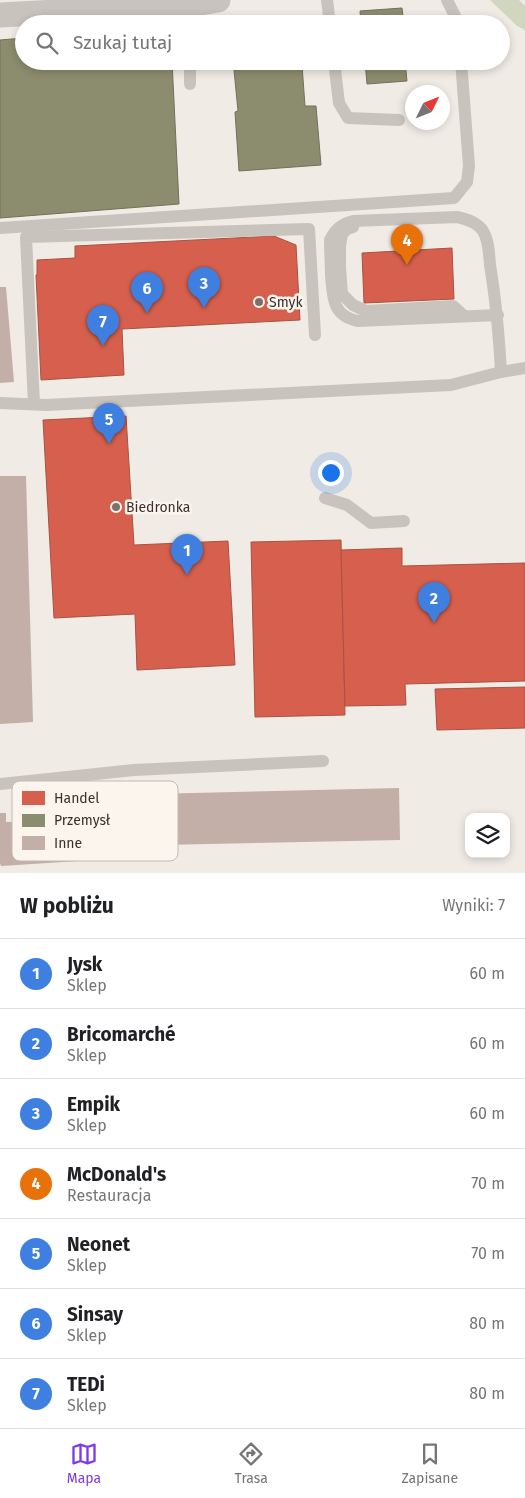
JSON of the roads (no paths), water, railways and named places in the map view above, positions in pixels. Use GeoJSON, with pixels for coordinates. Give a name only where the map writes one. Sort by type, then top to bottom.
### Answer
{"type":"FeatureCollection","features":[{"type":"Feature","properties":{"kind":"street"},"geometry":{"type":"LineString","coordinates":[[0,15],[189,10],[218,0]]}},
{"type":"Feature","properties":{"kind":"lane"},"geometry":{"type":"LineString","coordinates":[[327,0],[329,15]]}},
{"type":"Feature","properties":{"kind":"lane"},"geometry":{"type":"LineString","coordinates":[[447,0],[454,15]]}},
{"type":"Feature","properties":{"kind":"lane"},"geometry":{"type":"LineString","coordinates":[[190,70],[190,84]]}},
{"type":"Feature","properties":{"kind":"lane"},"geometry":{"type":"LineString","coordinates":[[335,70],[339,103],[348,118],[399,120]]}},
{"type":"Feature","properties":{"kind":"lane"},"geometry":{"type":"LineString","coordinates":[[0,228],[454,198],[467,182],[469,166],[461,70]]}},
{"type":"Feature","properties":{"kind":"lane"},"geometry":{"type":"LineString","coordinates":[[498,315],[464,316],[453,306],[366,311],[353,305],[342,294],[340,268],[342,234],[347,229],[364,221],[457,217],[474,222],[479,226],[486,238],[498,315],[501,372]]}},
{"type":"Feature","properties":{"kind":"lane"},"geometry":{"type":"LineString","coordinates":[[34,404],[26,237],[308,228],[315,335]]}},
{"type":"Feature","properties":{"kind":"lane"},"geometry":{"type":"LineString","coordinates":[[0,403],[46,405],[451,385],[525,368]]}},
{"type":"Feature","properties":{"kind":"lane"},"geometry":{"type":"LineString","coordinates":[[325,498],[347,505],[371,523],[404,521]]}},
{"type":"Feature","properties":{"kind":"lane"},"geometry":{"type":"LineString","coordinates":[[29,781],[134,770],[323,762]]}},
{"type":"Feature","properties":{"kind":"place","name":"McDonald's"},"geometry":{"type":"Point","coordinates":[407,265]}},
{"type":"Feature","properties":{"kind":"place","name":"Smyk"},"geometry":{"type":"Point","coordinates":[259,302]}},
{"type":"Feature","properties":{"kind":"place","name":"Empik"},"geometry":{"type":"Point","coordinates":[204,308]}},
{"type":"Feature","properties":{"kind":"place","name":"Sinsay"},"geometry":{"type":"Point","coordinates":[147,313]}},
{"type":"Feature","properties":{"kind":"place","name":"TEDi"},"geometry":{"type":"Point","coordinates":[103,346]}},
{"type":"Feature","properties":{"kind":"place","name":"Neonet"},"geometry":{"type":"Point","coordinates":[109,444]}},
{"type":"Feature","properties":{"kind":"place","name":"Biedronka"},"geometry":{"type":"Point","coordinates":[116,507]}},
{"type":"Feature","properties":{"kind":"place","name":"Jysk"},"geometry":{"type":"Point","coordinates":[187,575]}},
{"type":"Feature","properties":{"kind":"place","name":"Bricomarché"},"geometry":{"type":"Point","coordinates":[434,623]}}]}
